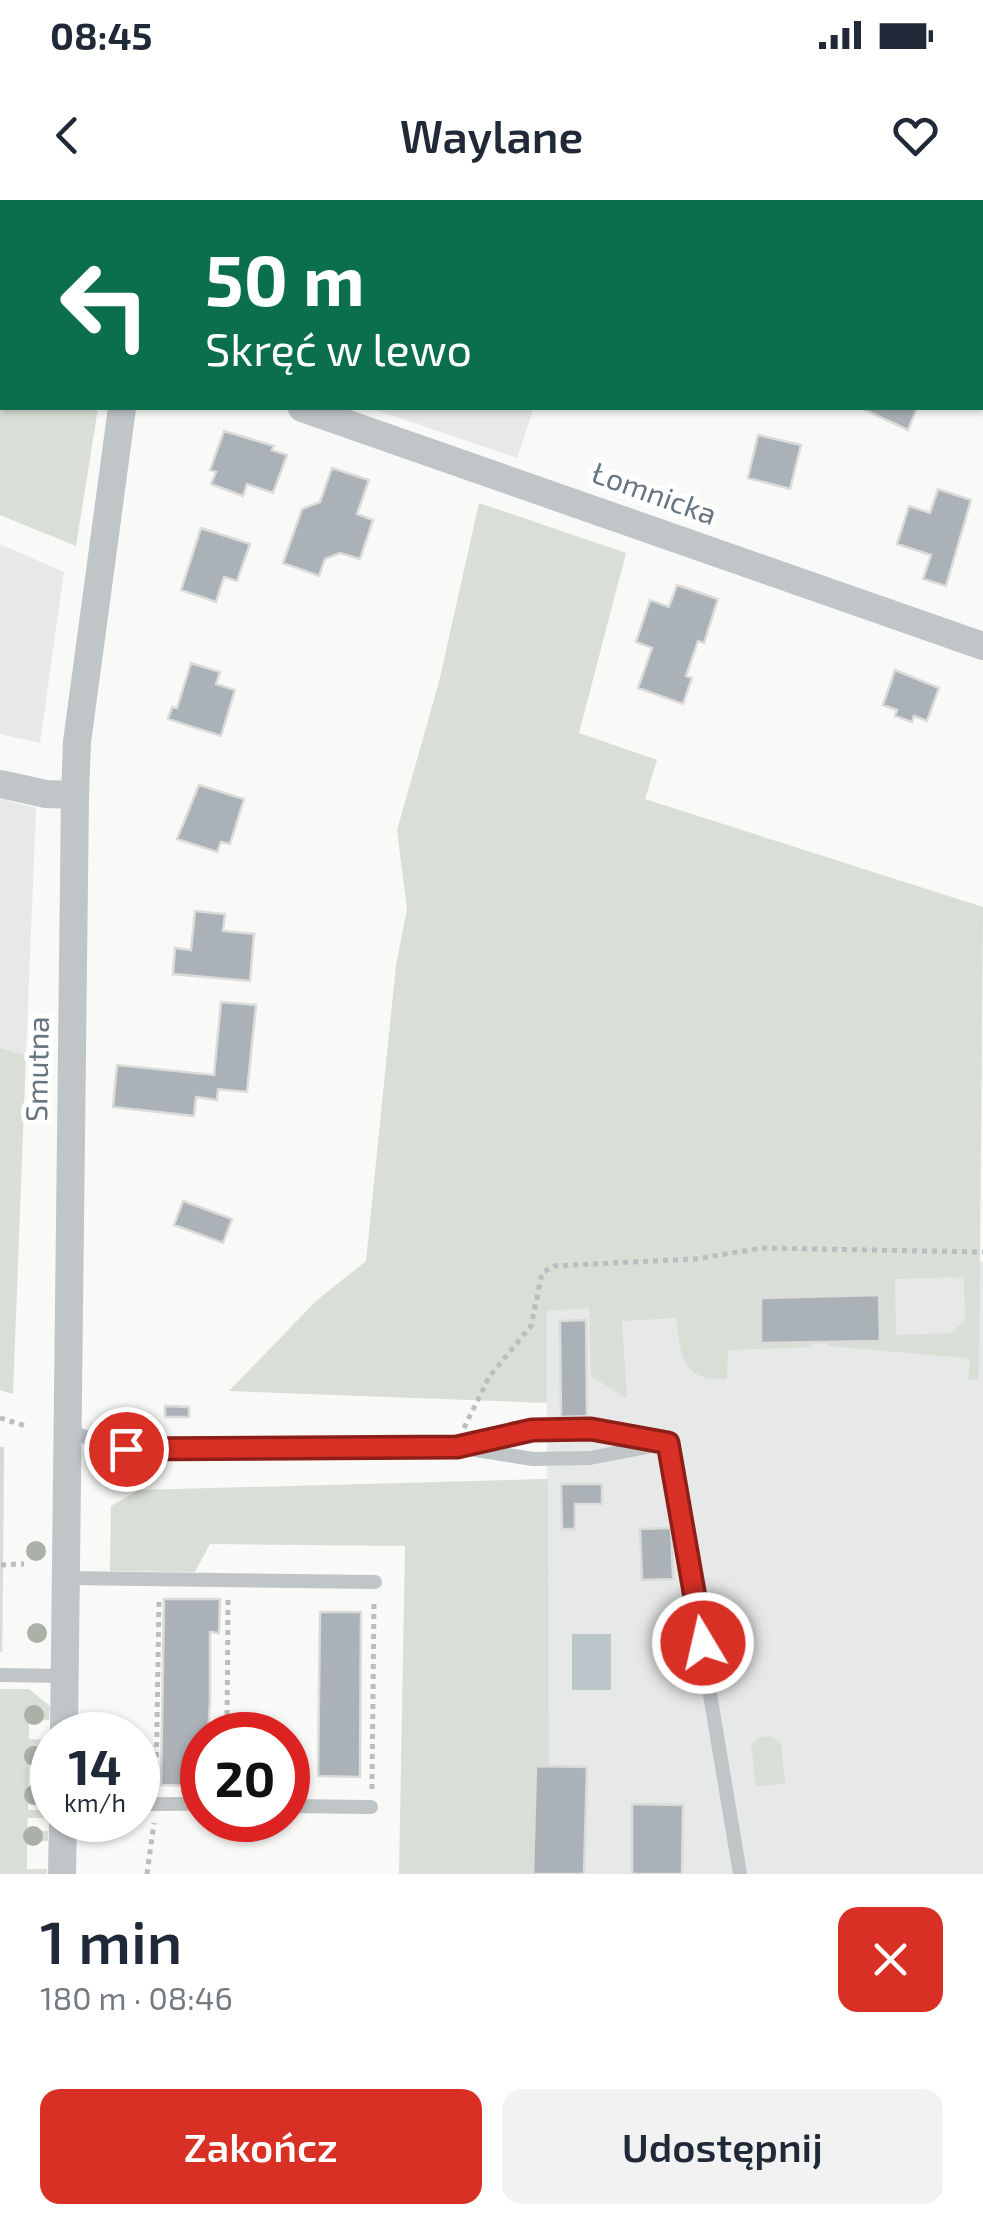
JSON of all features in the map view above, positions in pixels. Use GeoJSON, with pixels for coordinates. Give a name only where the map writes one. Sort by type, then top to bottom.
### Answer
{"type":"FeatureCollection","features":[{"type":"Feature","properties":{"kind":"street","name":"Smutna"},"geometry":{"type":"LineString","coordinates":[[64,1712],[77,742],[122,410]]}},
{"type":"Feature","properties":{"kind":"street","name":"Łomnicka"},"geometry":{"type":"LineString","coordinates":[[308,410],[983,646]]}},
{"type":"Feature","properties":{"kind":"street"},"geometry":{"type":"LineString","coordinates":[[0,784],[46,794],[75,794]]}},
{"type":"Feature","properties":{"kind":"street"},"geometry":{"type":"LineString","coordinates":[[62,1874],[63,1842]]}},
{"type":"Feature","properties":{"kind":"lane"},"geometry":{"type":"LineString","coordinates":[[66,1430],[105,1444],[149,1450],[457,1447],[533,1459],[590,1458],[668,1443]]}},
{"type":"Feature","properties":{"kind":"lane"},"geometry":{"type":"LineString","coordinates":[[457,1447],[532,1430],[604,1430],[668,1443]]}},
{"type":"Feature","properties":{"kind":"lane"},"geometry":{"type":"LineString","coordinates":[[668,1443],[740,1874]]}},
{"type":"Feature","properties":{"kind":"lane"},"geometry":{"type":"LineString","coordinates":[[65,1578],[375,1582]]}},
{"type":"Feature","properties":{"kind":"lane"},"geometry":{"type":"LineString","coordinates":[[0,1675],[64,1676]]}},
{"type":"Feature","properties":{"kind":"lane"},"geometry":{"type":"LineString","coordinates":[[310,1806],[371,1807]]}},
{"type":"Feature","properties":{"kind":"path"},"geometry":{"type":"LineString","coordinates":[[457,1447],[469,1412],[489,1377],[531,1326],[542,1273],[554,1266],[695,1259],[762,1248],[983,1252]]}},
{"type":"Feature","properties":{"kind":"path"},"geometry":{"type":"LineString","coordinates":[[0,1418],[26,1426]]}},
{"type":"Feature","properties":{"kind":"path"},"geometry":{"type":"LineString","coordinates":[[2,1565],[24,1564]]}},
{"type":"Feature","properties":{"kind":"path"},"geometry":{"type":"LineString","coordinates":[[371,1807],[375,1582]]}},
{"type":"Feature","properties":{"kind":"path"},"geometry":{"type":"LineString","coordinates":[[155,1712],[159,1592]]}},
{"type":"Feature","properties":{"kind":"path"},"geometry":{"type":"LineString","coordinates":[[227,1712],[228,1595]]}},
{"type":"Feature","properties":{"kind":"path"},"geometry":{"type":"LineString","coordinates":[[147,1874],[151,1842]]}},
{"type":"Feature","properties":{"kind":"shaded area"},"geometry":{"type":"Polygon","coordinates":[[[0,410],[98,410],[76,546],[0,515],[0,410]]]}},
{"type":"Feature","properties":{"kind":"shaded area"},"geometry":{"type":"Polygon","coordinates":[[[376,410],[533,410],[517,458],[376,410]]]}},
{"type":"Feature","properties":{"kind":"shaded area"},"geometry":{"type":"Polygon","coordinates":[[[479,503],[626,553],[579,733],[657,760],[645,799],[983,907],[979,1379],[968,1380],[970,1361],[966,1358],[828,1346],[878,1295],[761,1298],[762,1343],[812,1342],[812,1347],[728,1350],[727,1379],[700,1376],[686,1364],[676,1318],[622,1321],[627,1399],[591,1376],[589,1308],[547,1311],[547,1403],[229,1391],[316,1301],[366,1261],[396,965],[407,909],[397,830],[439,682],[479,503]],[[964,1277],[895,1279],[896,1335],[951,1333],[965,1320],[964,1277]]]}},
{"type":"Feature","properties":{"kind":"shaded area"},"geometry":{"type":"Polygon","coordinates":[[[0,544],[64,572],[40,743],[0,734],[0,544]]]}},
{"type":"Feature","properties":{"kind":"shaded area"},"geometry":{"type":"Polygon","coordinates":[[[0,799],[36,808],[26,1055],[0,1048],[0,799]]]}},
{"type":"Feature","properties":{"kind":"shaded area"},"geometry":{"type":"Polygon","coordinates":[[[0,1048],[26,1055],[13,1394],[0,1390],[0,1048]]]}},
{"type":"Feature","properties":{"kind":"shaded area"},"geometry":{"type":"Polygon","coordinates":[[[983,1262],[983,1874],[533,1874],[536,1766],[549,1765],[546,1278],[983,1262]]]}},
{"type":"Feature","properties":{"kind":"shaded area"},"geometry":{"type":"Polygon","coordinates":[[[548,1479],[549,1766],[536,1766],[533,1874],[399,1874],[405,1546],[210,1544],[195,1572],[110,1571],[111,1506],[139,1490],[548,1479]]]}},
{"type":"Feature","properties":{"kind":"shaded area"},"geometry":{"type":"Polygon","coordinates":[[[572,1634],[611,1634],[611,1690],[572,1690],[572,1634]]]}},
{"type":"Feature","properties":{"kind":"shaded area"},"geometry":{"type":"Polygon","coordinates":[[[0,1689],[29,1689],[50,1706],[50,1712],[30,1712],[27,1869],[47,1869],[47,1874],[0,1874],[0,1689]]]}},
{"type":"Feature","properties":{"kind":"shaded area"},"geometry":{"type":"Polygon","coordinates":[[[771,1736],[781,1744],[785,1784],[756,1786],[751,1744],[771,1736]]]}},
{"type":"Feature","properties":{"kind":"building"},"geometry":{"type":"Polygon","coordinates":[[[865,410],[916,410],[908,430],[865,410]]]}},
{"type":"Feature","properties":{"kind":"building"},"geometry":{"type":"Polygon","coordinates":[[[224,431],[274,446],[272,450],[287,455],[273,493],[247,484],[243,496],[211,484],[216,472],[210,470],[224,431]]]}},
{"type":"Feature","properties":{"kind":"building"},"geometry":{"type":"Polygon","coordinates":[[[758,435],[801,445],[790,489],[748,478],[758,435]]]}},
{"type":"Feature","properties":{"kind":"building"},"geometry":{"type":"Polygon","coordinates":[[[332,468],[369,480],[357,514],[373,520],[360,559],[340,553],[325,559],[319,576],[283,563],[302,509],[320,502],[332,468]]]}},
{"type":"Feature","properties":{"kind":"building"},"geometry":{"type":"Polygon","coordinates":[[[938,489],[971,500],[946,586],[923,579],[931,555],[897,544],[909,506],[930,513],[938,489]]]}},
{"type":"Feature","properties":{"kind":"building"},"geometry":{"type":"Polygon","coordinates":[[[201,528],[250,544],[237,581],[224,577],[216,602],[181,590],[201,528]]]}},
{"type":"Feature","properties":{"kind":"building"},"geometry":{"type":"Polygon","coordinates":[[[677,585],[718,599],[704,643],[698,641],[686,676],[692,678],[683,704],[638,688],[652,648],[636,642],[650,600],[669,607],[677,585]]]}},
{"type":"Feature","properties":{"kind":"building"},"geometry":{"type":"Polygon","coordinates":[[[191,663],[220,672],[216,684],[235,690],[221,736],[168,719],[172,707],[177,708],[191,663]]]}},
{"type":"Feature","properties":{"kind":"building"},"geometry":{"type":"Polygon","coordinates":[[[895,670],[939,688],[927,721],[914,716],[912,722],[895,716],[897,710],[883,705],[895,670]]]}},
{"type":"Feature","properties":{"kind":"building"},"geometry":{"type":"Polygon","coordinates":[[[199,785],[244,799],[230,844],[221,842],[217,852],[177,839],[199,785]]]}},
{"type":"Feature","properties":{"kind":"building"},"geometry":{"type":"Polygon","coordinates":[[[195,911],[225,914],[223,931],[254,934],[250,981],[173,974],[175,948],[191,950],[195,911]]]}},
{"type":"Feature","properties":{"kind":"building"},"geometry":{"type":"Polygon","coordinates":[[[221,1002],[256,1005],[247,1092],[218,1089],[217,1100],[196,1097],[194,1116],[113,1107],[117,1065],[214,1075],[221,1002]]]}},
{"type":"Feature","properties":{"kind":"building"},"geometry":{"type":"Polygon","coordinates":[[[183,1201],[232,1219],[223,1243],[174,1225],[183,1201]]]}},
{"type":"Feature","properties":{"kind":"building"},"geometry":{"type":"Polygon","coordinates":[[[879,1295],[880,1341],[761,1343],[761,1298],[879,1295]]]}},
{"type":"Feature","properties":{"kind":"building"},"geometry":{"type":"Polygon","coordinates":[[[586,1320],[587,1416],[561,1417],[560,1321],[586,1320]]]}},
{"type":"Feature","properties":{"kind":"building"},"geometry":{"type":"Polygon","coordinates":[[[165,1406],[189,1407],[189,1417],[165,1417],[165,1406]]]}},
{"type":"Feature","properties":{"kind":"building"},"geometry":{"type":"Polygon","coordinates":[[[3,1448],[1,1651],[0,1651],[3,1448]]]}},
{"type":"Feature","properties":{"kind":"building"},"geometry":{"type":"Polygon","coordinates":[[[561,1484],[602,1484],[602,1504],[575,1504],[575,1529],[562,1529],[561,1484]]]}},
{"type":"Feature","properties":{"kind":"building"},"geometry":{"type":"Polygon","coordinates":[[[671,1528],[673,1579],[642,1580],[640,1529],[671,1528]]]}},
{"type":"Feature","properties":{"kind":"building"},"geometry":{"type":"Polygon","coordinates":[[[164,1599],[220,1599],[219,1633],[210,1632],[209,1712],[180,1712],[180,1785],[161,1785],[164,1599]]]}},
{"type":"Feature","properties":{"kind":"building"},"geometry":{"type":"Polygon","coordinates":[[[320,1612],[361,1612],[360,1777],[318,1776],[320,1612]]]}},
{"type":"Feature","properties":{"kind":"building"},"geometry":{"type":"Polygon","coordinates":[[[536,1766],[587,1767],[584,1874],[533,1874],[536,1766]]]}},
{"type":"Feature","properties":{"kind":"building"},"geometry":{"type":"Polygon","coordinates":[[[632,1804],[683,1805],[682,1874],[632,1874],[632,1804]]]}},
{"type":"Feature","properties":{"kind":"route"},"geometry":{"type":"LineString","coordinates":[[126,1449],[457,1447],[532,1430],[591,1429],[668,1443],[703,1643]]}}]}
